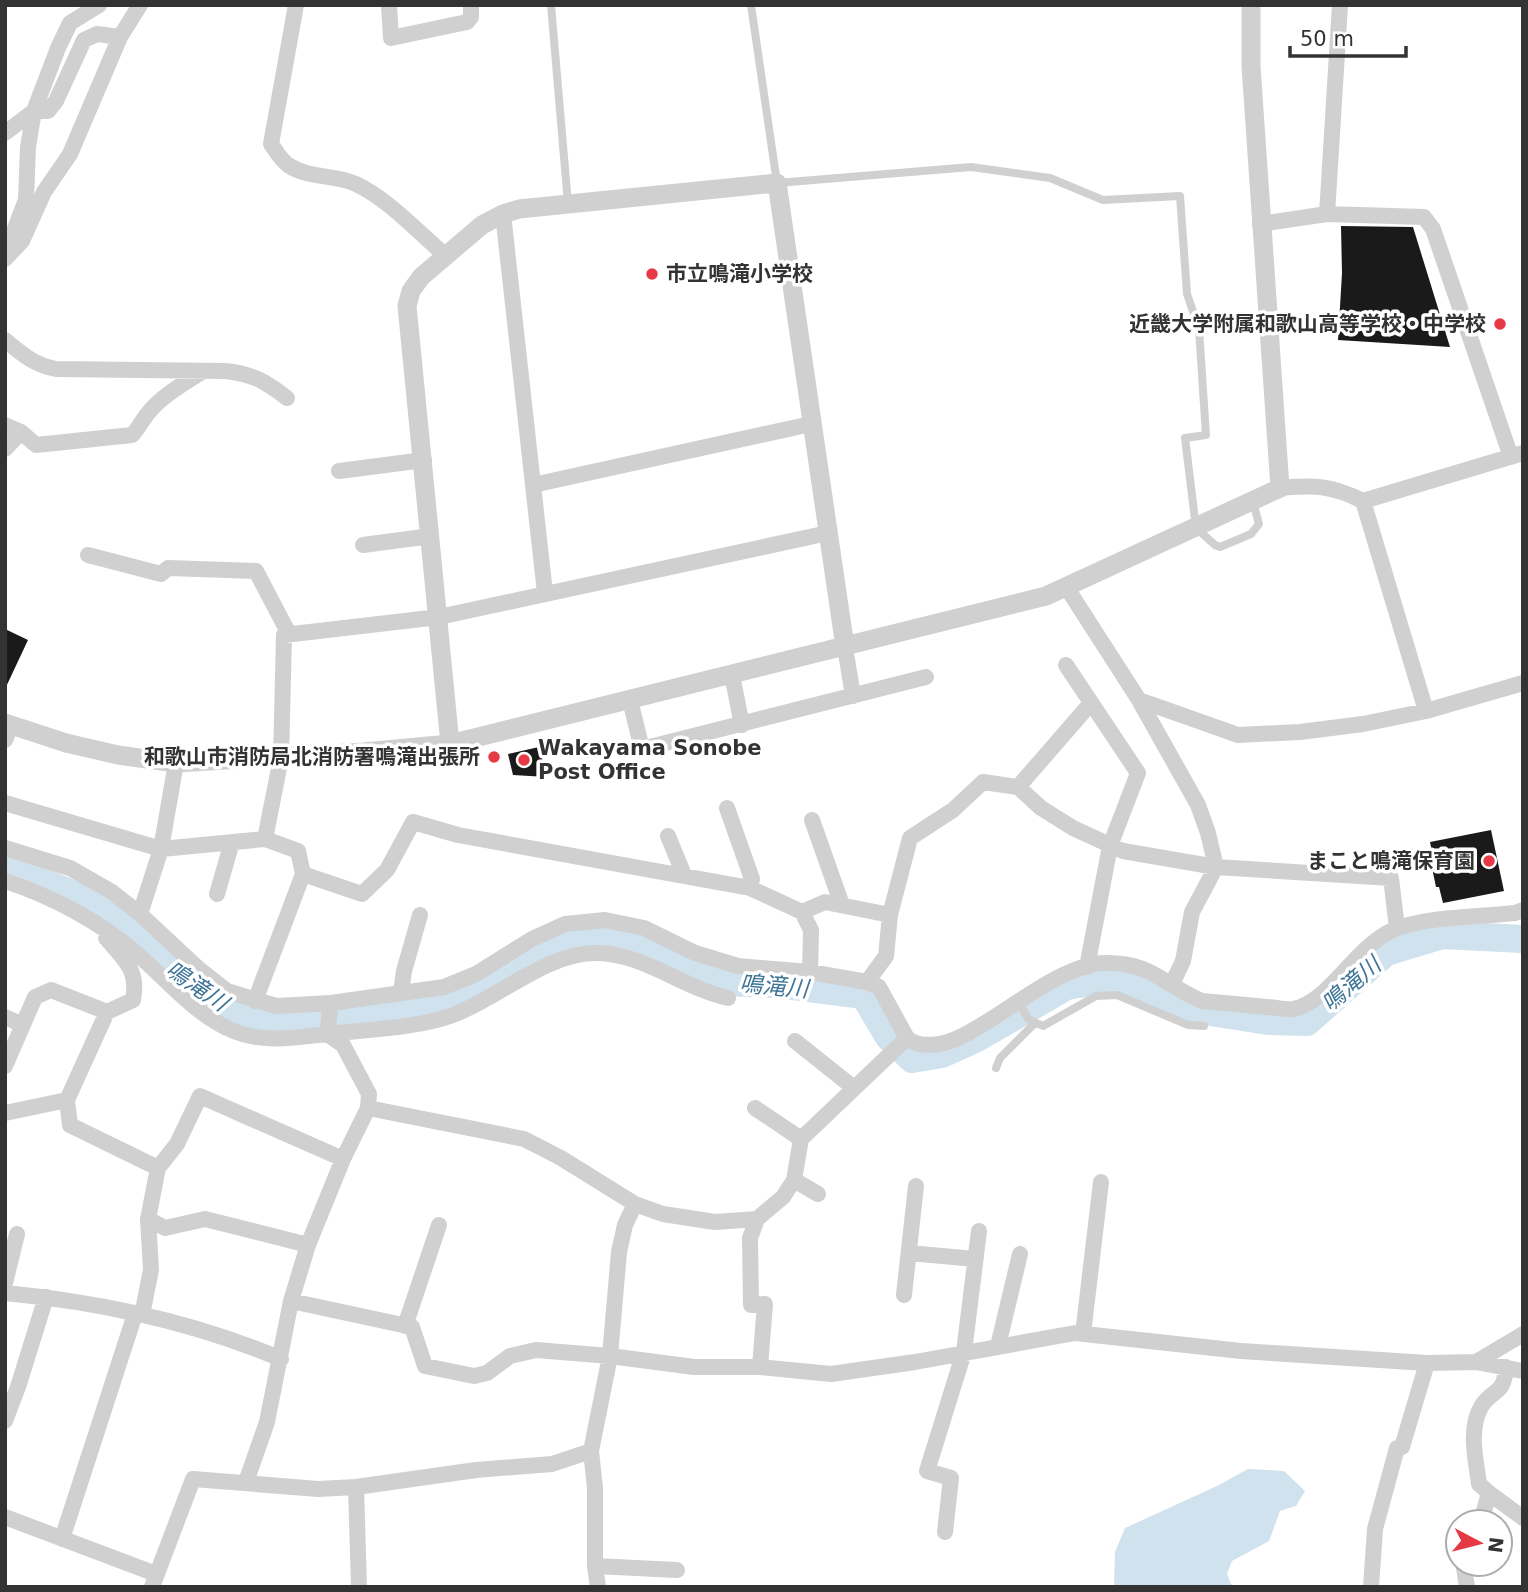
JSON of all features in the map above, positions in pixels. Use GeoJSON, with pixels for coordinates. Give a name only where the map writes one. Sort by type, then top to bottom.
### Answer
{"type":"FeatureCollection","features":[{"type":"Feature","properties":{"kind":"street"},"geometry":{"type":"LineString","coordinates":[[5,240],[14,231],[26,200],[28,147],[34,111],[69,23],[99,5]]}},
{"type":"Feature","properties":{"kind":"street"},"geometry":{"type":"LineString","coordinates":[[5,259],[22,241],[44,192],[69,154],[120,37],[140,5]]}},
{"type":"Feature","properties":{"kind":"street"},"geometry":{"type":"LineString","coordinates":[[296,5],[271,144],[286,164],[305,174],[339,178],[374,195],[446,256]]}},
{"type":"Feature","properties":{"kind":"street"},"geometry":{"type":"LineString","coordinates":[[389,5],[391,38],[467,22],[471,17],[471,5]]}},
{"type":"Feature","properties":{"kind":"street"},"geometry":{"type":"LineString","coordinates":[[1251,5],[1251,66],[1260,224],[1279,488]]}},
{"type":"Feature","properties":{"kind":"street"},"geometry":{"type":"LineString","coordinates":[[1327,214],[1340,5]]}},
{"type":"Feature","properties":{"kind":"street"},"geometry":{"type":"LineString","coordinates":[[5,133],[34,111],[48,111],[56,102],[84,40],[97,34],[120,37]]}},
{"type":"Feature","properties":{"kind":"street"},"geometry":{"type":"LineString","coordinates":[[450,744],[407,306],[411,291],[421,277],[482,225],[519,209],[777,183],[853,696]]}},
{"type":"Feature","properties":{"kind":"street"},"geometry":{"type":"LineString","coordinates":[[503,214],[544,593]]}},
{"type":"Feature","properties":{"kind":"street"},"geometry":{"type":"LineString","coordinates":[[1260,224],[1327,214],[1424,217],[1433,229],[1517,455],[1363,502]]}},
{"type":"Feature","properties":{"kind":"street"},"geometry":{"type":"LineString","coordinates":[[5,340],[30,361],[41,366],[246,373],[264,381],[287,398]]}},
{"type":"Feature","properties":{"kind":"street"},"geometry":{"type":"LineString","coordinates":[[5,425],[21,432],[36,446],[132,435],[142,425],[148,413],[203,370]]}},
{"type":"Feature","properties":{"kind":"street"},"geometry":{"type":"LineString","coordinates":[[533,485],[811,424]]}},
{"type":"Feature","properties":{"kind":"street"},"geometry":{"type":"LineString","coordinates":[[5,449],[21,432]]}},
{"type":"Feature","properties":{"kind":"street"},"geometry":{"type":"LineString","coordinates":[[339,471],[424,460]]}},
{"type":"Feature","properties":{"kind":"street"},"geometry":{"type":"LineString","coordinates":[[7,729],[118,755],[176,763],[281,758],[450,744],[1046,596],[1279,488],[1315,485],[1341,490],[1363,502],[1426,711]]}},
{"type":"Feature","properties":{"kind":"street"},"geometry":{"type":"LineString","coordinates":[[265,839],[281,758],[284,635],[439,617],[828,533]]}},
{"type":"Feature","properties":{"kind":"street"},"geometry":{"type":"LineString","coordinates":[[363,545],[431,536]]}},
{"type":"Feature","properties":{"kind":"street"},"geometry":{"type":"LineString","coordinates":[[88,555],[161,574],[168,568],[256,571],[289,634]]}},
{"type":"Feature","properties":{"kind":"street"},"geometry":{"type":"LineString","coordinates":[[1067,588],[1139,700],[1198,805],[1208,833],[1216,867],[1192,912],[1183,961],[1172,984]]}},
{"type":"Feature","properties":{"kind":"street"},"geometry":{"type":"LineString","coordinates":[[1066,665],[1138,774],[1110,846],[1087,967]]}},
{"type":"Feature","properties":{"kind":"street"},"geometry":{"type":"LineString","coordinates":[[732,675],[742,725]]}},
{"type":"Feature","properties":{"kind":"street"},"geometry":{"type":"LineString","coordinates":[[630,700],[642,750],[926,677]]}},
{"type":"Feature","properties":{"kind":"street"},"geometry":{"type":"LineString","coordinates":[[1139,700],[1238,735],[1312,731],[1363,724],[1426,711],[1523,683]]}},
{"type":"Feature","properties":{"kind":"street"},"geometry":{"type":"LineString","coordinates":[[1018,787],[1091,703]]}},
{"type":"Feature","properties":{"kind":"street"},"geometry":{"type":"LineString","coordinates":[[140,914],[161,849],[176,763]]}},
{"type":"Feature","properties":{"kind":"street"},"geometry":{"type":"LineString","coordinates":[[867,982],[886,956],[890,915],[910,838],[953,810],[984,782],[1018,787],[1041,808],[1073,828],[1123,851],[1216,867],[1391,878],[1398,928]]}},
{"type":"Feature","properties":{"kind":"street"},"geometry":{"type":"LineString","coordinates":[[5,803],[161,849],[265,839],[298,851],[303,874],[255,1001]]}},
{"type":"Feature","properties":{"kind":"street"},"geometry":{"type":"LineString","coordinates":[[727,808],[752,879],[750,888]]}},
{"type":"Feature","properties":{"kind":"street"},"geometry":{"type":"LineString","coordinates":[[812,820],[842,905]]}},
{"type":"Feature","properties":{"kind":"street"},"geometry":{"type":"LineString","coordinates":[[303,874],[362,894],[387,870],[412,822],[458,835],[750,888],[802,912],[811,930],[810,972]]}},
{"type":"Feature","properties":{"kind":"street"},"geometry":{"type":"LineString","coordinates":[[668,836],[684,876]]}},
{"type":"Feature","properties":{"kind":"street"},"geometry":{"type":"LineString","coordinates":[[218,894],[232,842]]}},
{"type":"Feature","properties":{"kind":"street"},"geometry":{"type":"LineString","coordinates":[[5,848],[70,868],[112,892],[227,991],[276,1006],[330,1007],[401,992],[444,987],[476,974],[531,939],[565,924],[605,920],[644,928],[695,953],[738,966],[810,972],[867,982],[879,987],[900,1045]]}},
{"type":"Feature","properties":{"kind":"street"},"geometry":{"type":"LineString","coordinates":[[5,881],[47,897],[93,923],[134,951],[203,1013],[228,1029],[258,1038],[283,1039],[327,1031],[434,1021],[491,998],[548,965],[575,955],[595,953],[618,954],[636,960],[699,989],[729,998]]}},
{"type":"Feature","properties":{"kind":"street"},"geometry":{"type":"LineString","coordinates":[[5,888],[47,897]]}},
{"type":"Feature","properties":{"kind":"street"},"geometry":{"type":"LineString","coordinates":[[802,912],[825,902],[890,915]]}},
{"type":"Feature","properties":{"kind":"street"},"geometry":{"type":"LineString","coordinates":[[401,992],[404,971],[420,915]]}},
{"type":"Feature","properties":{"kind":"street"},"geometry":{"type":"LineString","coordinates":[[760,1367],[765,1304],[751,1305],[750,1238],[757,1219],[783,1197],[794,1180],[802,1139],[900,1045],[926,1045],[957,1039],[1071,973],[1102,963],[1130,964],[1149,970],[1189,996],[1202,1001],[1293,1009],[1323,992],[1361,951],[1398,928],[1421,923],[1520,917]]}},
{"type":"Feature","properties":{"kind":"street"},"geometry":{"type":"LineString","coordinates":[[93,923],[132,970],[133,1000],[107,1012],[66,1100],[70,1125],[158,1168]]}},
{"type":"Feature","properties":{"kind":"street"},"geometry":{"type":"LineString","coordinates":[[5,1066],[35,996],[51,990],[107,1012]]}},
{"type":"Feature","properties":{"kind":"street"},"geometry":{"type":"LineString","coordinates":[[327,1031],[330,1007]]}},
{"type":"Feature","properties":{"kind":"street"},"geometry":{"type":"LineString","coordinates":[[5,1017],[23,1025]]}},
{"type":"Feature","properties":{"kind":"street"},"geometry":{"type":"LineString","coordinates":[[246,1482],[267,1422],[291,1301],[308,1245],[368,1108],[369,1094],[344,1045],[327,1031]]}},
{"type":"Feature","properties":{"kind":"street"},"geometry":{"type":"LineString","coordinates":[[795,1041],[854,1088]]}},
{"type":"Feature","properties":{"kind":"street"},"geometry":{"type":"LineString","coordinates":[[62,1539],[139,1315],[151,1270],[148,1219],[158,1168],[177,1144],[200,1096],[344,1159]]}},
{"type":"Feature","properties":{"kind":"street"},"geometry":{"type":"LineString","coordinates":[[5,1113],[66,1100]]}},
{"type":"Feature","properties":{"kind":"street"},"geometry":{"type":"LineString","coordinates":[[368,1108],[524,1139],[561,1158],[635,1204],[663,1214],[715,1222],[757,1219]]}},
{"type":"Feature","properties":{"kind":"street"},"geometry":{"type":"LineString","coordinates":[[755,1108],[802,1139]]}},
{"type":"Feature","properties":{"kind":"street"},"geometry":{"type":"LineString","coordinates":[[794,1180],[818,1194]]}},
{"type":"Feature","properties":{"kind":"street"},"geometry":{"type":"LineString","coordinates":[[1083,1334],[1101,1182]]}},
{"type":"Feature","properties":{"kind":"street"},"geometry":{"type":"LineString","coordinates":[[904,1295],[916,1186]]}},
{"type":"Feature","properties":{"kind":"street"},"geometry":{"type":"LineString","coordinates":[[598,1587],[592,1451],[610,1356],[619,1252],[625,1225],[635,1204]]}},
{"type":"Feature","properties":{"kind":"street"},"geometry":{"type":"LineString","coordinates":[[148,1219],[165,1228],[205,1219],[308,1245]]}},
{"type":"Feature","properties":{"kind":"street"},"geometry":{"type":"LineString","coordinates":[[405,1326],[439,1225]]}},
{"type":"Feature","properties":{"kind":"street"},"geometry":{"type":"LineString","coordinates":[[945,1532],[950,1478],[927,1471],[964,1352],[978,1231]]}},
{"type":"Feature","properties":{"kind":"street"},"geometry":{"type":"LineString","coordinates":[[5,1283],[16,1234]]}},
{"type":"Feature","properties":{"kind":"street"},"geometry":{"type":"LineString","coordinates":[[908,1253],[975,1259]]}},
{"type":"Feature","properties":{"kind":"street"},"geometry":{"type":"LineString","coordinates":[[998,1346],[1020,1254]]}},
{"type":"Feature","properties":{"kind":"street"},"geometry":{"type":"LineString","coordinates":[[5,1293],[46,1297],[139,1315],[233,1339],[281,1359]]}},
{"type":"Feature","properties":{"kind":"street"},"geometry":{"type":"LineString","coordinates":[[5,1421],[46,1297]]}},
{"type":"Feature","properties":{"kind":"street"},"geometry":{"type":"LineString","coordinates":[[291,1301],[412,1327],[425,1366],[474,1376],[487,1373],[510,1356],[536,1350],[694,1367],[760,1367],[831,1374],[1075,1333],[1241,1352],[1427,1363],[1476,1362],[1523,1371]]}},
{"type":"Feature","properties":{"kind":"street"},"geometry":{"type":"LineString","coordinates":[[1476,1362],[1523,1334]]}},
{"type":"Feature","properties":{"kind":"street"},"geometry":{"type":"LineString","coordinates":[[1371,1587],[1376,1530],[1397,1448],[1402,1447],[1427,1363]]}},
{"type":"Feature","properties":{"kind":"street"},"geometry":{"type":"LineString","coordinates":[[1506,1367],[1505,1382],[1499,1391],[1482,1405],[1475,1423],[1474,1447],[1479,1484],[1523,1518]]}},
{"type":"Feature","properties":{"kind":"street"},"geometry":{"type":"LineString","coordinates":[[5,1517],[154,1580],[193,1479],[318,1489],[356,1487],[476,1470],[552,1464],[592,1451]]}},
{"type":"Feature","properties":{"kind":"street"},"geometry":{"type":"LineString","coordinates":[[356,1487],[359,1587]]}},
{"type":"Feature","properties":{"kind":"street"},"geometry":{"type":"LineString","coordinates":[[1485,1508],[1489,1493]]}},
{"type":"Feature","properties":{"kind":"street"},"geometry":{"type":"LineString","coordinates":[[595,1566],[677,1570]]}},
{"type":"Feature","properties":{"kind":"lane"},"geometry":{"type":"LineString","coordinates":[[551,5],[568,204]]}},
{"type":"Feature","properties":{"kind":"lane"},"geometry":{"type":"LineString","coordinates":[[751,5],[777,183],[971,167],[1050,178],[1102,200],[1180,196],[1187,293],[1199,329],[1206,435],[1185,438],[1196,528],[1220,547],[1251,534],[1259,524],[1253,502]]}},
{"type":"Feature","properties":{"kind":"lane"},"geometry":{"type":"LineString","coordinates":[[1019,1003],[1031,1021],[1042,1026],[1096,996],[1117,995],[1188,1025],[1204,1026]]}},
{"type":"Feature","properties":{"kind":"lane"},"geometry":{"type":"LineString","coordinates":[[996,1068],[1000,1058],[1031,1021]]}},
{"type":"Feature","properties":{"kind":"water"},"geometry":{"type":"Polygon","coordinates":[[[1248,1469],[1284,1471],[1305,1491],[1296,1506],[1280,1511],[1269,1541],[1232,1561],[1227,1574],[1231,1584],[1237,1587],[1114,1587],[1115,1552],[1125,1528],[1248,1469]]]}},
{"type":"Feature","properties":{"kind":"building"},"geometry":{"type":"Polygon","coordinates":[[[1341,226],[1413,227],[1450,347],[1338,340],[1342,273],[1341,226]]]}},
{"type":"Feature","properties":{"kind":"building"},"geometry":{"type":"Polygon","coordinates":[[[5,629],[28,640],[5,689],[5,629]]]}},
{"type":"Feature","properties":{"kind":"building"},"geometry":{"type":"Polygon","coordinates":[[[539,747],[547,777],[513,775],[508,754],[539,747]]]}},
{"type":"Feature","properties":{"kind":"building"},"geometry":{"type":"Polygon","coordinates":[[[1491,830],[1504,891],[1443,903],[1439,887],[1436,887],[1430,858],[1433,857],[1430,842],[1491,830]]]}},
{"type":"Feature","properties":{"kind":"waterway","name":"鳴滝川"},"geometry":{"type":"LineString","coordinates":[[5,866],[74,895],[114,919],[172,973],[205,996],[244,1017],[268,1022],[310,1022],[404,1008],[462,996],[558,944],[619,942],[725,982],[777,984],[864,995],[889,1037],[912,1059],[942,1054],[977,1038],[1067,986],[1116,978],[1185,1008],[1268,1021],[1307,1022],[1386,952],[1442,935],[1523,939]]}},
{"type":"Feature","properties":{"kind":"place","name":"市立鳴滝小学校"},"geometry":{"type":"Point","coordinates":[652,274]}},
{"type":"Feature","properties":{"kind":"place","name":"近畿大学附属和歌山高等学校・中学校"},"geometry":{"type":"Point","coordinates":[1500,324]}},
{"type":"Feature","properties":{"kind":"place","name":"和歌山市消防局北消防署鳴滝出張所"},"geometry":{"type":"Point","coordinates":[494,757]}},
{"type":"Feature","properties":{"kind":"place","name":"Wakayama Sonobe Post Office"},"geometry":{"type":"Point","coordinates":[524,760]}},
{"type":"Feature","properties":{"kind":"place","name":"まこと鳴滝保育園"},"geometry":{"type":"Point","coordinates":[1489,861]}}]}
